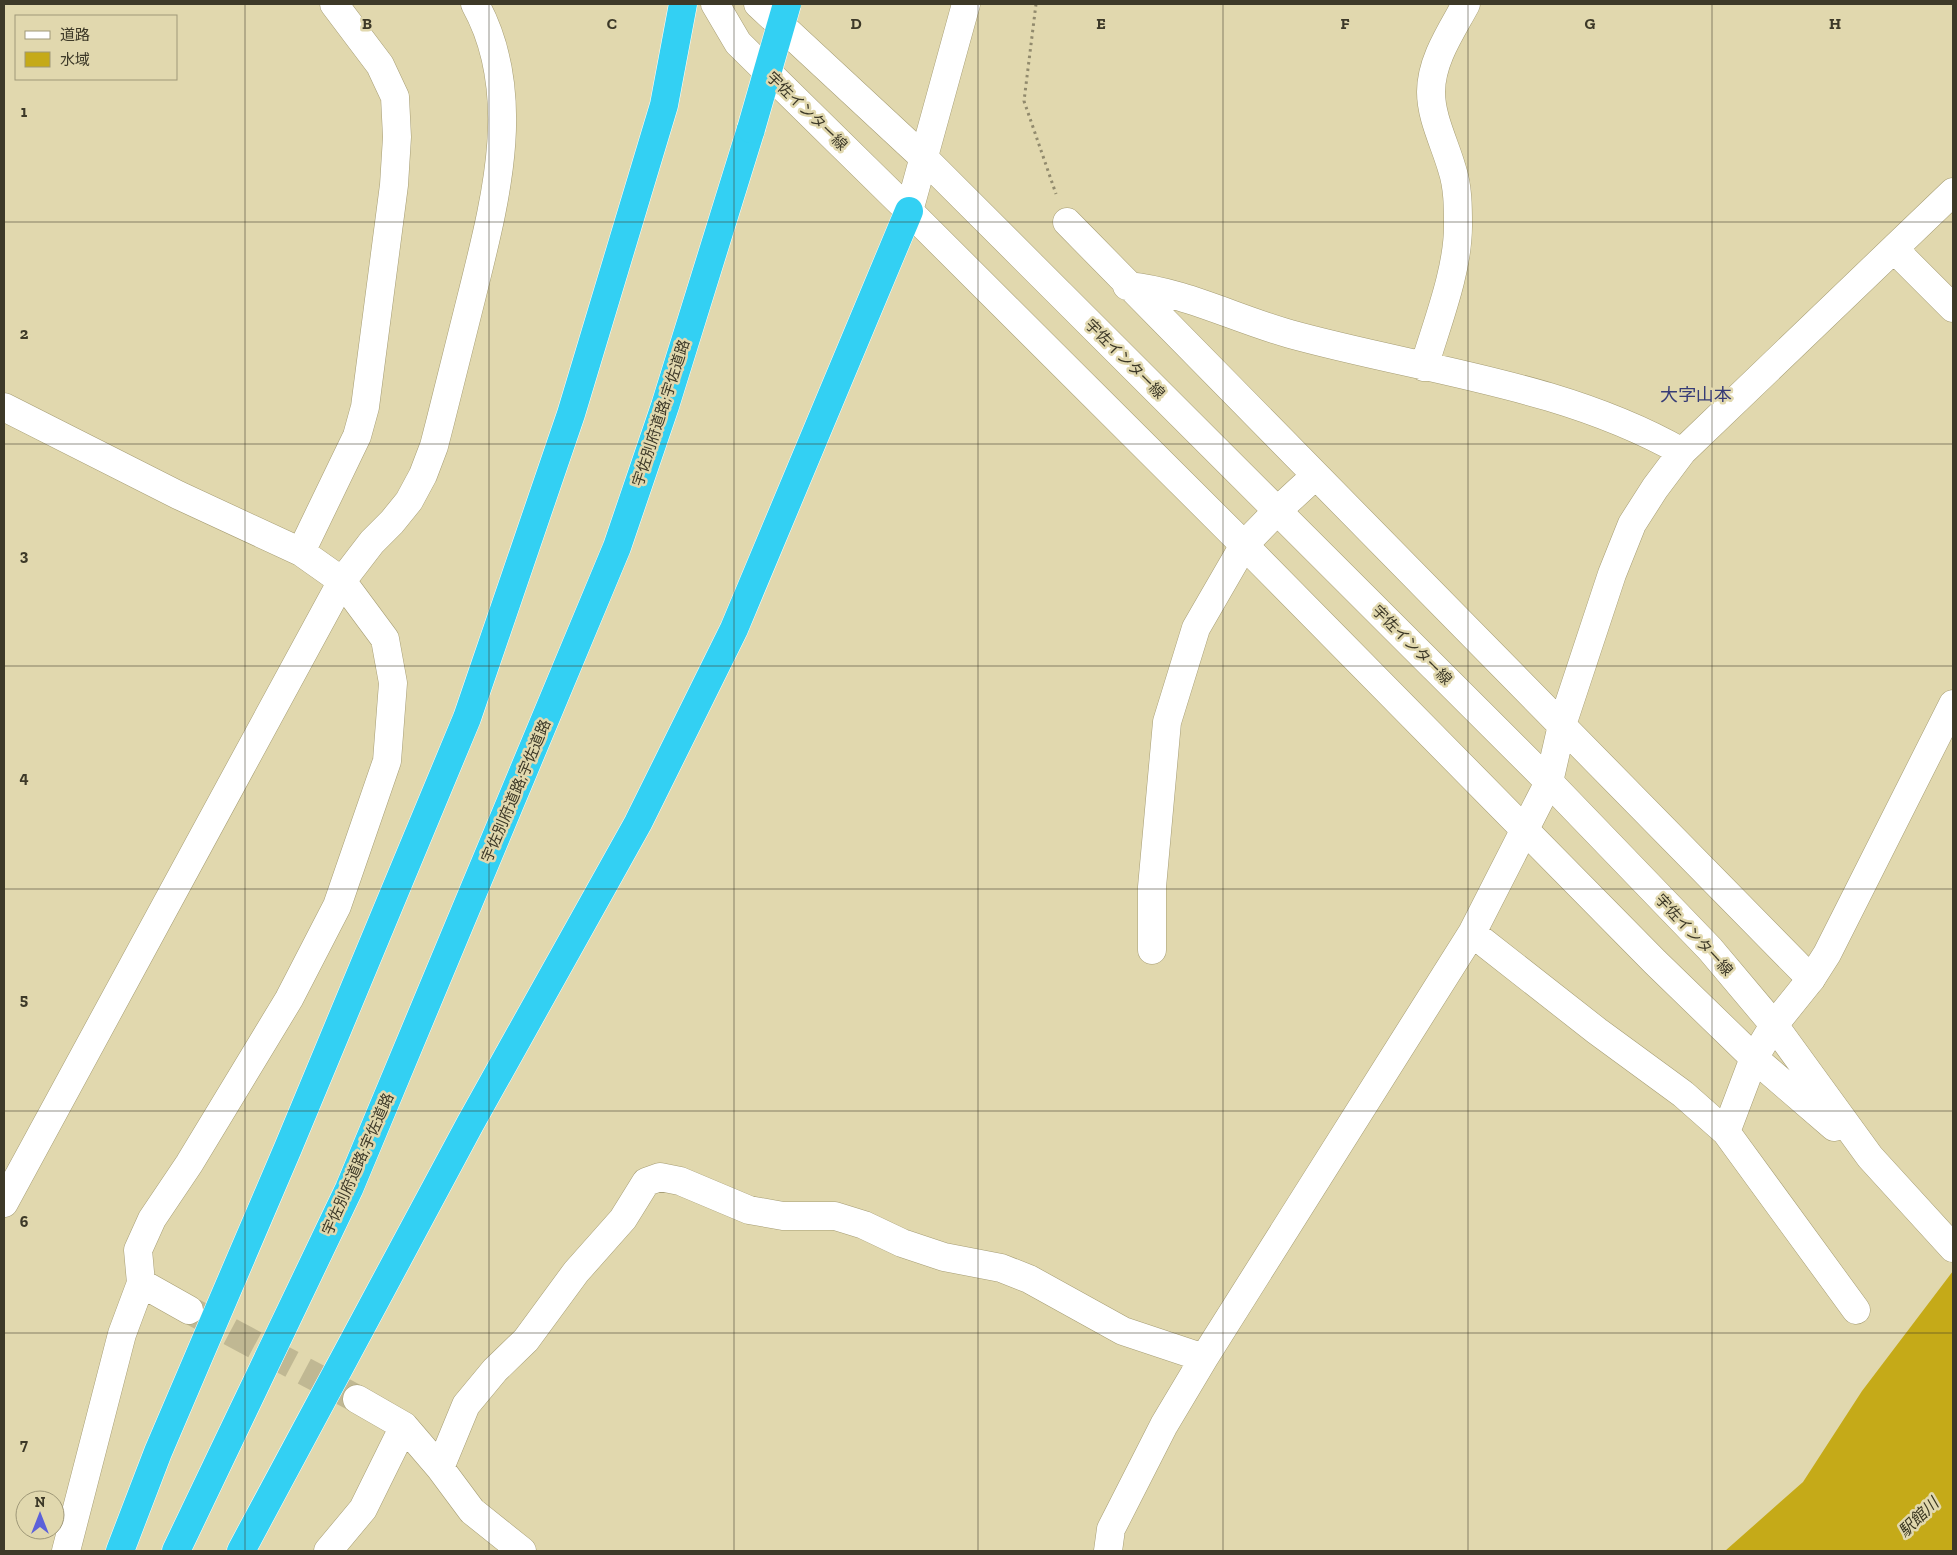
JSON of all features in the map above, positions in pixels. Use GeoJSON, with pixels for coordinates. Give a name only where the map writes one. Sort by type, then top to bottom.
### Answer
{"type":"FeatureCollection","features":[{"type":"Feature","properties":{"kind":"highway"},"geometry":{"type":"LineString","coordinates":[[120,1551],[158,1452],[288,1148],[467,718],[574,405],[664,104],[683,4]]}},
{"type":"Feature","properties":{"kind":"highway","name":"宇佐別府道路;宇佐道路"},"geometry":{"type":"LineString","coordinates":[[176,1551],[349,1189],[613,556],[665,406],[751,129],[787,4]]}},
{"type":"Feature","properties":{"kind":"highway"},"geometry":{"type":"LineString","coordinates":[[241,1551],[470,1124],[638,823],[734,629],[909,211]]}},
{"type":"Feature","properties":{"kind":"street"},"geometry":{"type":"LineString","coordinates":[[301,552],[357,436],[365,407],[394,185],[397,137],[395,97],[380,65],[334,4]]}},
{"type":"Feature","properties":{"kind":"street"},"geometry":{"type":"LineString","coordinates":[[4,1203],[342,581],[372,542],[409,501],[423,475],[434,446],[490,220],[500,166],[502,112],[496,58],[484,20],[474,4]]}},
{"type":"Feature","properties":{"kind":"street","name":"宇佐インター線"},"geometry":{"type":"LineString","coordinates":[[715,4],[738,44],[909,211],[1244,545],[1524,830],[1754,1058],[1870,1157],[1953,1248]]}},
{"type":"Feature","properties":{"kind":"street","name":"宇佐インター線"},"geometry":{"type":"LineString","coordinates":[[758,4],[925,159],[1549,782],[1710,949],[1774,1024],[1870,1157]]}},
{"type":"Feature","properties":{"kind":"street"},"geometry":{"type":"LineString","coordinates":[[909,211],[925,159],[966,4]]}},
{"type":"Feature","properties":{"kind":"street"},"geometry":{"type":"LineString","coordinates":[[1424,366],[1455,260],[1458,229],[1458,200],[1453,171],[1436,118],[1431,92],[1434,73],[1441,51],[1466,4]]}},
{"type":"Feature","properties":{"kind":"street"},"geometry":{"type":"LineString","coordinates":[[1108,1551],[1111,1529],[1164,1425],[1204,1358],[1472,933],[1549,782],[1562,725],[1612,574],[1632,524],[1655,488],[1682,452],[1953,192]]}},
{"type":"Feature","properties":{"kind":"street"},"geometry":{"type":"LineString","coordinates":[[1067,222],[1127,286],[1811,979]]}},
{"type":"Feature","properties":{"kind":"street"},"geometry":{"type":"LineString","coordinates":[[1894,249],[1953,308]]}},
{"type":"Feature","properties":{"kind":"street"},"geometry":{"type":"LineString","coordinates":[[1127,286],[1154,288],[1260,326],[1424,366],[1572,406],[1652,435],[1682,452]]}},
{"type":"Feature","properties":{"kind":"street"},"geometry":{"type":"LineString","coordinates":[[4,407],[178,495],[301,552],[342,581],[385,639],[393,683],[387,761],[332,915],[289,998],[194,1156],[152,1219],[138,1250],[141,1282],[122,1334],[66,1551]]}},
{"type":"Feature","properties":{"kind":"street"},"geometry":{"type":"LineString","coordinates":[[1152,950],[1152,887],[1167,722],[1196,628],[1244,545],[1315,476]]}},
{"type":"Feature","properties":{"kind":"street"},"geometry":{"type":"LineString","coordinates":[[1726,1132],[1754,1058],[1774,1024],[1811,979],[1827,954],[1953,704]]}},
{"type":"Feature","properties":{"kind":"street"},"geometry":{"type":"LineString","coordinates":[[1472,933],[1597,1031],[1683,1094],[1726,1132],[1856,1310]]}},
{"type":"Feature","properties":{"kind":"street"},"geometry":{"type":"LineString","coordinates":[[440,1468],[466,1405],[495,1370],[526,1340],[576,1272],[623,1219],[646,1182],[660,1177],[680,1181],[749,1210],[783,1216],[835,1216],[864,1225],[902,1243],[944,1257],[1001,1268],[1029,1279],[1123,1331],[1204,1358]]}},
{"type":"Feature","properties":{"kind":"street"},"geometry":{"type":"LineString","coordinates":[[141,1282],[189,1310]]}},
{"type":"Feature","properties":{"kind":"street"},"geometry":{"type":"LineString","coordinates":[[357,1399],[404,1426],[440,1468],[472,1510],[522,1551]]}},
{"type":"Feature","properties":{"kind":"street"},"geometry":{"type":"LineString","coordinates":[[328,1551],[363,1509],[404,1426]]}},
{"type":"Feature","properties":{"kind":"path"},"geometry":{"type":"LineString","coordinates":[[1036,4],[1024,101],[1067,222]]}},
{"type":"Feature","properties":{"kind":"water","name":"駅館川"},"geometry":{"type":"Polygon","coordinates":[[[1953,1271],[1953,1551],[1725,1551],[1803,1482],[1862,1391],[1953,1271]]]}},
{"type":"Feature","properties":{"kind":"tunnel"},"geometry":{"type":"LineString","coordinates":[[193,1312],[357,1399]]}},
{"type":"Feature","properties":{"kind":"district","name":"大字山本"},"geometry":{"type":"Point","coordinates":[1696,395]}}]}
